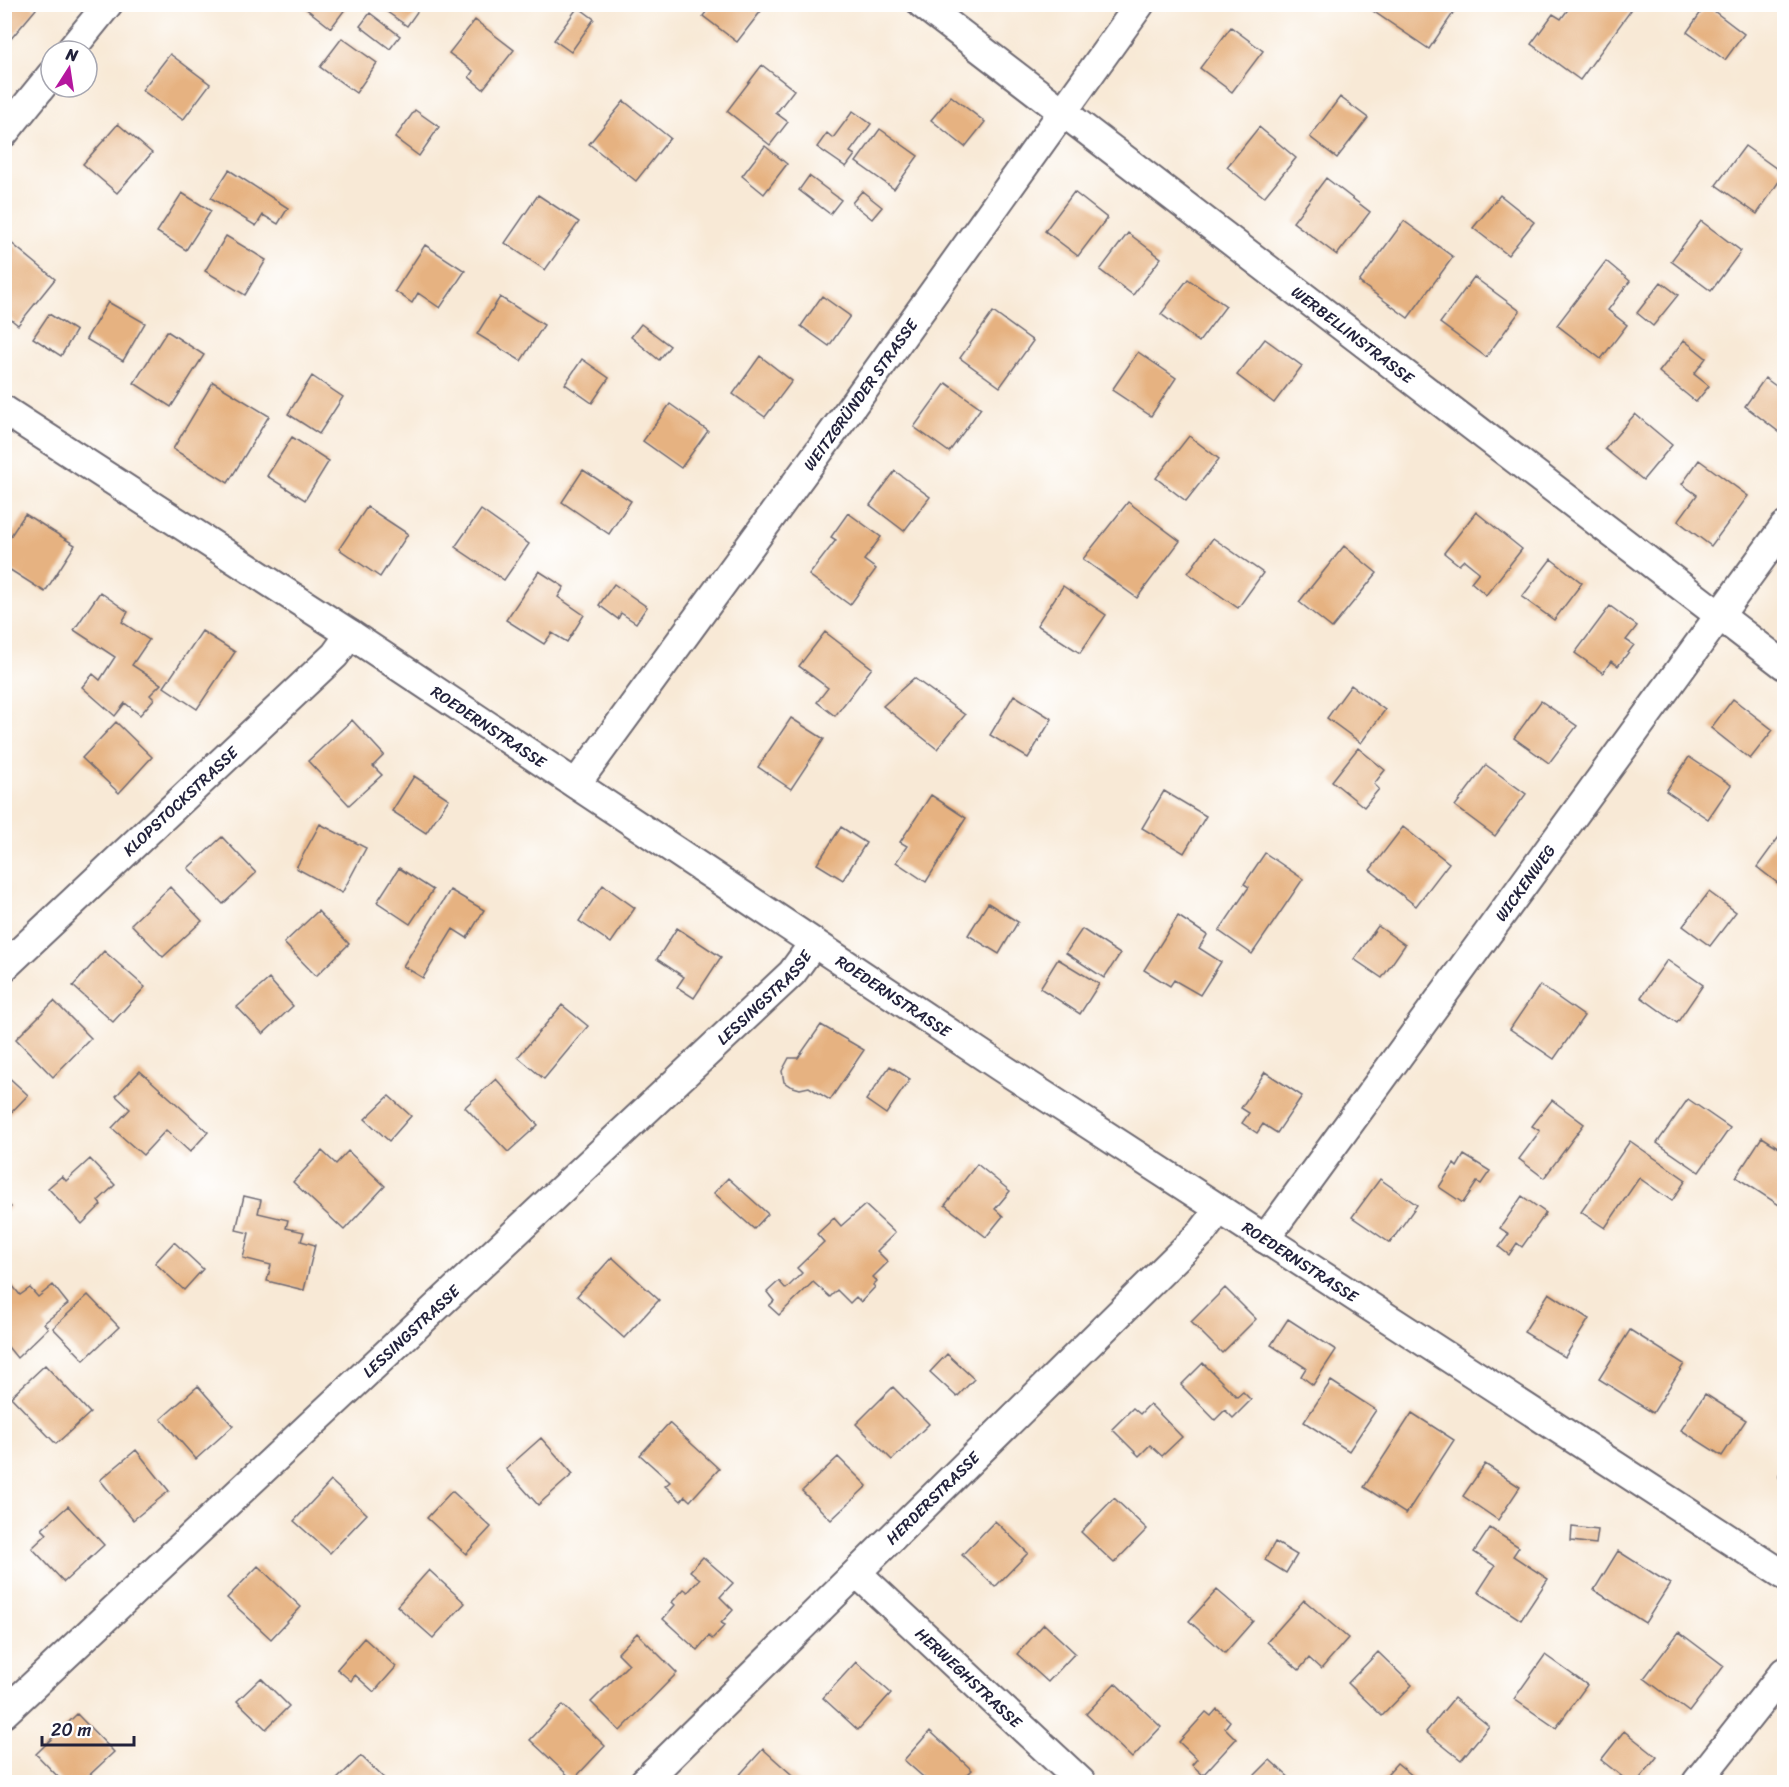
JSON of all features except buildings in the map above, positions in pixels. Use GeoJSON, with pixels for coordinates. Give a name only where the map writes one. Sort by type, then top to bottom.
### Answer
{"type":"FeatureCollection","features":[{"type":"Feature","properties":{"kind":"street"},"geometry":{"type":"LineString","coordinates":[[80,39],[108,4]]}},
{"type":"Feature","properties":{"kind":"street","name":"WERBELLINSTRASSE"},"geometry":{"type":"LineString","coordinates":[[922,4],[1785,665]]}},
{"type":"Feature","properties":{"kind":"street","name":"WEITZGRÜNDER STRASSE"},"geometry":{"type":"LineString","coordinates":[[576,784],[1140,4]]}},
{"type":"Feature","properties":{"kind":"street"},"geometry":{"type":"LineString","coordinates":[[4,133],[39,90]]}},
{"type":"Feature","properties":{"kind":"street","name":"ROEDERNSTRASSE"},"geometry":{"type":"LineString","coordinates":[[4,410],[350,634],[813,944],[1219,1210],[1785,1575]]}},
{"type":"Feature","properties":{"kind":"street","name":"WICKENWEG"},"geometry":{"type":"LineString","coordinates":[[1264,1239],[1785,527]]}},
{"type":"Feature","properties":{"kind":"street","name":"KLOPSTOCKSTRASSE"},"geometry":{"type":"LineString","coordinates":[[4,967],[327,662],[350,634]]}},
{"type":"Feature","properties":{"kind":"street","name":"LESSINGSTRASSE"},"geometry":{"type":"LineString","coordinates":[[4,1713],[792,973],[813,944]]}},
{"type":"Feature","properties":{"kind":"street","name":"HERDERSTRASSE"},"geometry":{"type":"LineString","coordinates":[[644,1782],[1202,1233],[1219,1210]]}},
{"type":"Feature","properties":{"kind":"street","name":"HERWEGHSTRASSE"},"geometry":{"type":"LineString","coordinates":[[857,1573],[1081,1782]]}},
{"type":"Feature","properties":{"kind":"street"},"geometry":{"type":"LineString","coordinates":[[1697,1782],[1785,1672]]}}]}
